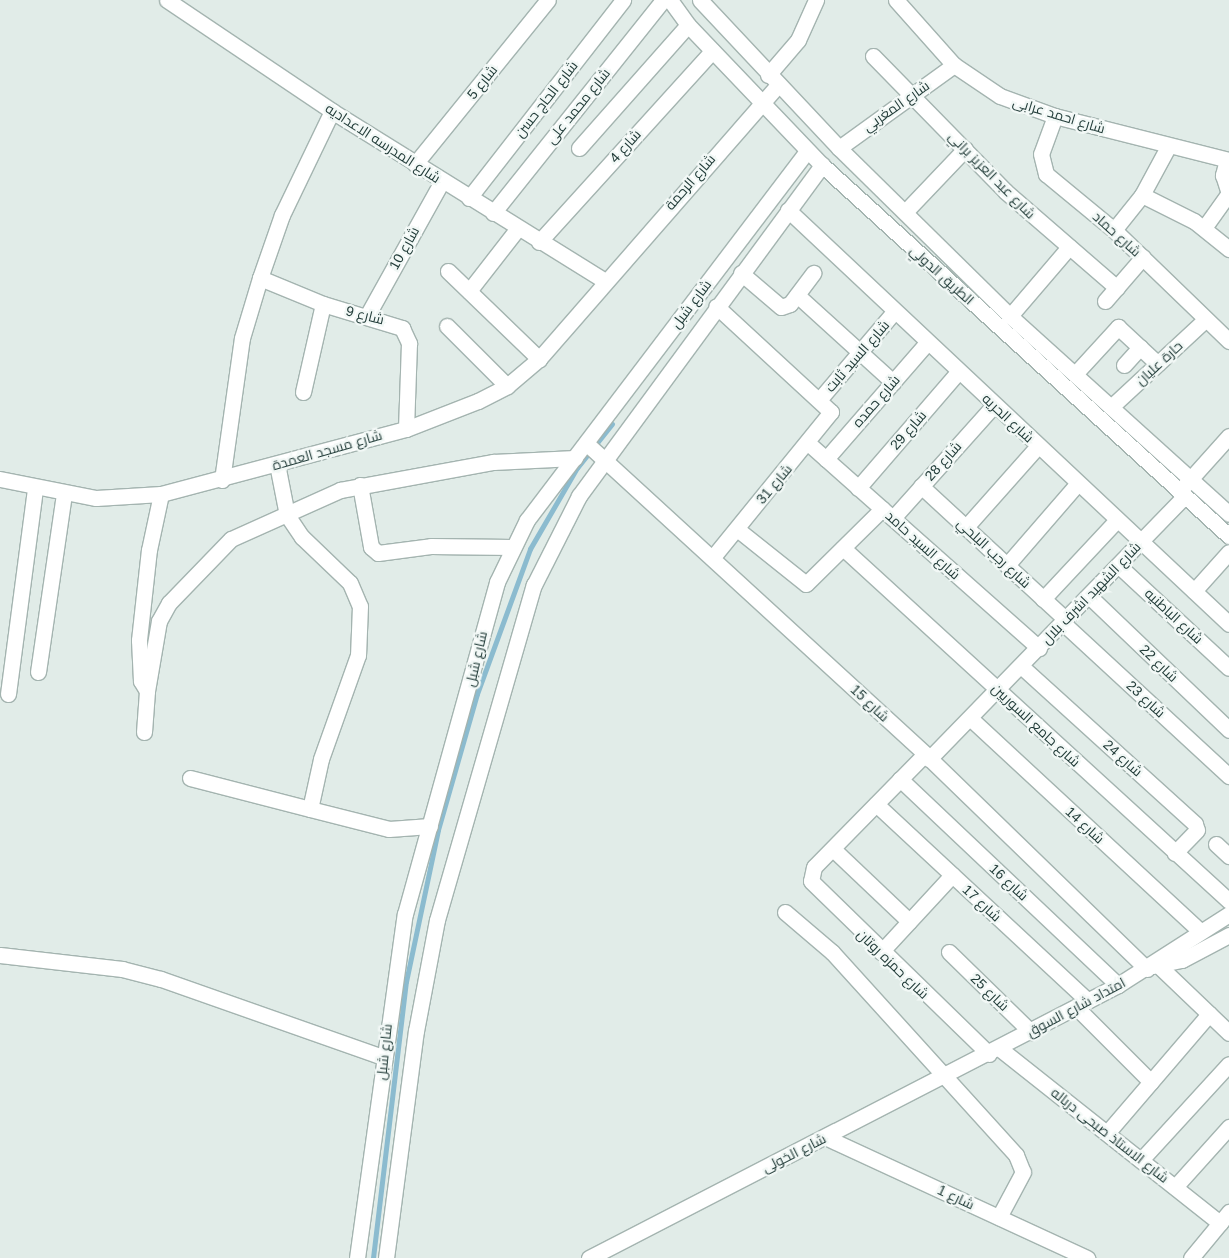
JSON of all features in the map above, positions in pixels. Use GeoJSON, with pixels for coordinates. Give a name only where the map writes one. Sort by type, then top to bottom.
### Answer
{"type":"FeatureCollection","features":[{"type":"Feature","properties":{"kind":"street","name":"شارع المدرسه الاعداديه"},"geometry":{"type":"LineString","coordinates":[[167,0],[332,111],[539,242],[604,280]]}},
{"type":"Feature","properties":{"kind":"street","name":"شارع 5"},"geometry":{"type":"LineString","coordinates":[[415,164],[548,0]]}},
{"type":"Feature","properties":{"kind":"street","name":"شارع الحاج حسن"},"geometry":{"type":"LineString","coordinates":[[469,198],[623,0]]}},
{"type":"Feature","properties":{"kind":"street","name":"شارع محمد على"},"geometry":{"type":"LineString","coordinates":[[493,213],[663,0]]}},
{"type":"Feature","properties":{"kind":"street","name":"الطريق الدولي"},"geometry":{"type":"LineString","coordinates":[[670,0],[688,25],[807,151],[1229,536]]}},
{"type":"Feature","properties":{"kind":"street","name":"شارع الرحمة"},"geometry":{"type":"LineString","coordinates":[[604,280],[761,102],[798,40],[816,0]]}},
{"type":"Feature","properties":{"kind":"street","name":"شارع احمد عرابى"},"geometry":{"type":"LineString","coordinates":[[896,0],[954,65],[1000,96],[1055,116],[1168,147],[1228,160]]}},
{"type":"Feature","properties":{"kind":"street","name":"الطريق الدولي"},"geometry":{"type":"LineString","coordinates":[[709,3],[773,80],[904,212],[1010,316],[1229,514]]}},
{"type":"Feature","properties":{"kind":"street"},"geometry":{"type":"LineString","coordinates":[[579,148],[688,25]]}},
{"type":"Feature","properties":{"kind":"street","name":"شارع 4"},"geometry":{"type":"LineString","coordinates":[[539,242],[712,51]]}},
{"type":"Feature","properties":{"kind":"street","name":"شارع عبد العزيز براني"},"geometry":{"type":"LineString","coordinates":[[873,56],[965,149],[1069,247],[1116,288]]}},
{"type":"Feature","properties":{"kind":"street","name":"شارع المغربي"},"geometry":{"type":"LineString","coordinates":[[839,148],[954,65]]}},
{"type":"Feature","properties":{"kind":"street"},"geometry":{"type":"LineString","coordinates":[[222,480],[242,338],[282,215],[332,111]]}},
{"type":"Feature","properties":{"kind":"street","name":"شارع حماد"},"geometry":{"type":"LineString","coordinates":[[1055,116],[1041,154],[1042,168],[1114,230],[1206,319],[1226,332]]}},
{"type":"Feature","properties":{"kind":"street"},"geometry":{"type":"LineString","coordinates":[[1114,230],[1142,195],[1168,147]]}},
{"type":"Feature","properties":{"kind":"street"},"geometry":{"type":"LineString","coordinates":[[904,212],[965,149]]}},
{"type":"Feature","properties":{"kind":"street","name":"شارع شبل"},"geometry":{"type":"LineString","coordinates":[[357,1258],[383,1057],[405,914],[485,618],[512,547],[526,520],[807,151]]}},
{"type":"Feature","properties":{"kind":"street"},"geometry":{"type":"LineString","coordinates":[[1204,228],[1229,193],[1223,175],[1228,160]]}},
{"type":"Feature","properties":{"kind":"street","name":"شارع شبل"},"geometry":{"type":"LineString","coordinates":[[386,1258],[416,1031],[437,920],[534,585],[562,524],[605,461],[716,306],[822,165]]}},
{"type":"Feature","properties":{"kind":"street","name":"شارع 10"},"geometry":{"type":"LineString","coordinates":[[367,316],[442,181]]}},
{"type":"Feature","properties":{"kind":"street"},"geometry":{"type":"LineString","coordinates":[[1142,195],[1204,228],[1229,249]]}},
{"type":"Feature","properties":{"kind":"street","name":"شارع الحريه"},"geometry":{"type":"LineString","coordinates":[[788,210],[927,343],[1229,624]]}},
{"type":"Feature","properties":{"kind":"street"},"geometry":{"type":"LineString","coordinates":[[469,291],[518,228]]}},
{"type":"Feature","properties":{"kind":"street"},"geometry":{"type":"LineString","coordinates":[[1010,316],[1069,247]]}},
{"type":"Feature","properties":{"kind":"street"},"geometry":{"type":"LineString","coordinates":[[1105,301],[1143,257]]}},
{"type":"Feature","properties":{"kind":"street"},"geometry":{"type":"LineString","coordinates":[[448,271],[539,359]]}},
{"type":"Feature","properties":{"kind":"street"},"geometry":{"type":"LineString","coordinates":[[741,273],[777,305],[786,306],[797,295],[813,273]]}},
{"type":"Feature","properties":{"kind":"street","name":"شارع 9"},"geometry":{"type":"LineString","coordinates":[[260,278],[323,304],[395,323],[407,335],[406,429]]}},
{"type":"Feature","properties":{"kind":"street","name":"شارع مسجد العمدة"},"geometry":{"type":"LineString","coordinates":[[0,480],[64,494],[129,498],[162,494],[222,480],[406,429],[507,386],[539,359],[604,280]]}},
{"type":"Feature","properties":{"kind":"street"},"geometry":{"type":"LineString","coordinates":[[797,295],[893,382]]}},
{"type":"Feature","properties":{"kind":"street"},"geometry":{"type":"LineString","coordinates":[[303,392],[323,304]]}},
{"type":"Feature","properties":{"kind":"street"},"geometry":{"type":"LineString","coordinates":[[716,306],[824,404]]}},
{"type":"Feature","properties":{"kind":"street","name":"شارع السيد ثابت"},"geometry":{"type":"LineString","coordinates":[[824,404],[860,352],[894,312]]}},
{"type":"Feature","properties":{"kind":"street","name":"حارة عليان"},"geometry":{"type":"LineString","coordinates":[[1111,407],[1206,319]]}},
{"type":"Feature","properties":{"kind":"street"},"geometry":{"type":"LineString","coordinates":[[447,326],[507,386]]}},
{"type":"Feature","properties":{"kind":"street"},"geometry":{"type":"LineString","coordinates":[[1075,374],[1114,328],[1121,329],[1158,364]]}},
{"type":"Feature","properties":{"kind":"street","name":"شارع حمده"},"geometry":{"type":"LineString","coordinates":[[826,459],[927,343]]}},
{"type":"Feature","properties":{"kind":"street"},"geometry":{"type":"LineString","coordinates":[[1124,365],[1140,347]]}},
{"type":"Feature","properties":{"kind":"street","name":"شارع 29"},"geometry":{"type":"LineString","coordinates":[[858,488],[958,372]]}},
{"type":"Feature","properties":{"kind":"street","name":"شارع 31"},"geometry":{"type":"LineString","coordinates":[[713,557],[829,417],[824,404]]}},
{"type":"Feature","properties":{"kind":"street","name":"شارع 28"},"geometry":{"type":"LineString","coordinates":[[737,529],[799,584],[811,580],[843,548],[921,486],[994,405]]}},
{"type":"Feature","properties":{"kind":"street","name":"شارع الشهيد اشرف بلال"},"geometry":{"type":"LineString","coordinates":[[814,867],[900,779],[970,718],[1022,666],[1141,542],[1182,494],[1190,479],[1229,436]]}},
{"type":"Feature","properties":{"kind":"street","name":"شارع 15"},"geometry":{"type":"LineString","coordinates":[[586,443],[713,557],[1153,967],[1229,1032]]}},
{"type":"Feature","properties":{"kind":"street","name":"شارع السيد حامد"},"geometry":{"type":"LineString","coordinates":[[808,443],[1039,648]]}},
{"type":"Feature","properties":{"kind":"street"},"geometry":{"type":"LineString","coordinates":[[966,527],[1038,446]]}},
{"type":"Feature","properties":{"kind":"street"},"geometry":{"type":"LineString","coordinates":[[144,732],[147,691],[159,621],[190,577],[231,538],[287,515],[321,497],[360,485],[493,462],[575,458]]}},
{"type":"Feature","properties":{"kind":"street"},"geometry":{"type":"LineString","coordinates":[[277,464],[287,515],[302,537],[350,583],[360,606],[358,655],[321,758],[310,809]]}},
{"type":"Feature","properties":{"kind":"street"},"geometry":{"type":"LineString","coordinates":[[1007,565],[1078,484]]}},
{"type":"Feature","properties":{"kind":"street"},"geometry":{"type":"LineString","coordinates":[[360,485],[371,547],[378,553],[431,546],[512,547]]}},
{"type":"Feature","properties":{"kind":"street","name":"شارع رجب البلحي"},"geometry":{"type":"LineString","coordinates":[[921,486],[1043,598],[1065,621]]}},
{"type":"Feature","properties":{"kind":"street"},"geometry":{"type":"LineString","coordinates":[[8,694],[35,488]]}},
{"type":"Feature","properties":{"kind":"street"},"geometry":{"type":"LineString","coordinates":[[38,672],[64,494]]}},
{"type":"Feature","properties":{"kind":"street"},"geometry":{"type":"LineString","coordinates":[[147,691],[141,681],[139,640],[149,550],[162,494]]}},
{"type":"Feature","properties":{"kind":"street"},"geometry":{"type":"LineString","coordinates":[[1043,598],[1117,520]]}},
{"type":"Feature","properties":{"kind":"street","name":"شارع جامع السوريين"},"geometry":{"type":"LineString","coordinates":[[843,548],[1229,901]]}},
{"type":"Feature","properties":{"kind":"street"},"geometry":{"type":"LineString","coordinates":[[1194,591],[1229,552]]}},
{"type":"Feature","properties":{"kind":"street","name":"شارع الباطنيه"},"geometry":{"type":"LineString","coordinates":[[1118,565],[1229,668]]}},
{"type":"Feature","properties":{"kind":"street","name":"شارع 22"},"geometry":{"type":"LineString","coordinates":[[1089,596],[1229,730]]}},
{"type":"Feature","properties":{"kind":"street","name":"شارع 23"},"geometry":{"type":"LineString","coordinates":[[1065,621],[1229,776]]}},
{"type":"Feature","properties":{"kind":"street","name":"شارع 24"},"geometry":{"type":"LineString","coordinates":[[1022,666],[1195,824],[1198,830],[1175,853]]}},
{"type":"Feature","properties":{"kind":"street","name":"شارع 14"},"geometry":{"type":"LineString","coordinates":[[970,718],[1200,931]]}},
{"type":"Feature","properties":{"kind":"street"},"geometry":{"type":"LineString","coordinates":[[190,778],[389,829],[430,826]]}},
{"type":"Feature","properties":{"kind":"street","name":"شارع 16"},"geometry":{"type":"LineString","coordinates":[[900,779],[1118,985]]}},
{"type":"Feature","properties":{"kind":"street","name":"شارع 17"},"geometry":{"type":"LineString","coordinates":[[876,804],[952,874],[1082,1004],[1151,1082]]}},
{"type":"Feature","properties":{"kind":"street"},"geometry":{"type":"LineString","coordinates":[[1216,844],[1229,856]]}},
{"type":"Feature","properties":{"kind":"street"},"geometry":{"type":"LineString","coordinates":[[833,848],[909,921]]}},
{"type":"Feature","properties":{"kind":"street","name":"شارع حمزه روتان"},"geometry":{"type":"LineString","coordinates":[[814,867],[814,888],[880,952],[994,1052]]}},
{"type":"Feature","properties":{"kind":"street"},"geometry":{"type":"LineString","coordinates":[[880,952],[952,874]]}},
{"type":"Feature","properties":{"kind":"street"},"geometry":{"type":"LineString","coordinates":[[785,912],[832,952],[947,1076],[1022,1163],[1023,1172],[999,1217]]}},
{"type":"Feature","properties":{"kind":"street","name":"امتداد شارع السوق"},"geometry":{"type":"LineString","coordinates":[[994,1052],[1153,967],[1200,931],[1229,914]]}},
{"type":"Feature","properties":{"kind":"street","name":"امتداد شارع السوق"},"geometry":{"type":"LineString","coordinates":[[1153,967],[1182,960],[1229,936]]}},
{"type":"Feature","properties":{"kind":"street","name":"شارع 25"},"geometry":{"type":"LineString","coordinates":[[949,952],[1031,1032]]}},
{"type":"Feature","properties":{"kind":"street"},"geometry":{"type":"LineString","coordinates":[[0,956],[122,969],[161,979],[383,1057]]}},
{"type":"Feature","properties":{"kind":"street"},"geometry":{"type":"LineString","coordinates":[[1107,1133],[1209,1014]]}},
{"type":"Feature","properties":{"kind":"street","name":"شارع الخولى"},"geometry":{"type":"LineString","coordinates":[[589,1258],[994,1052]]}},
{"type":"Feature","properties":{"kind":"street","name":"شارع الاستاذ صبحى درباله"},"geometry":{"type":"LineString","coordinates":[[994,1052],[1107,1133],[1175,1187],[1225,1217]]}},
{"type":"Feature","properties":{"kind":"street"},"geometry":{"type":"LineString","coordinates":[[1142,1160],[1229,1064]]}},
{"type":"Feature","properties":{"kind":"street"},"geometry":{"type":"LineString","coordinates":[[1175,1187],[1229,1127]]}},
{"type":"Feature","properties":{"kind":"street","name":"شارع 1"},"geometry":{"type":"LineString","coordinates":[[825,1137],[1087,1258]]}},
{"type":"Feature","properties":{"kind":"street"},"geometry":{"type":"LineString","coordinates":[[1191,1258],[1225,1217]]}},
{"type":"Feature","properties":{"kind":"waterway"},"geometry":{"type":"LineString","coordinates":[[373,1258],[406,982],[438,830],[477,694],[530,549],[577,468],[612,424]]}}]}
